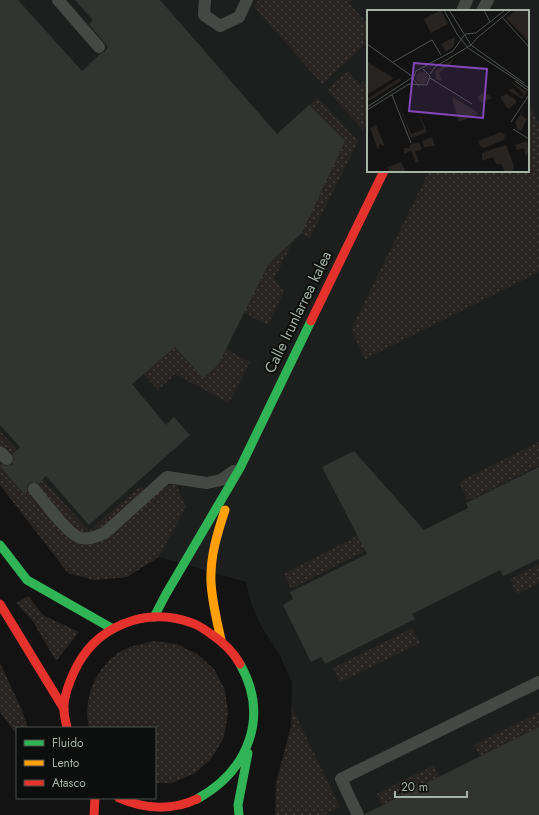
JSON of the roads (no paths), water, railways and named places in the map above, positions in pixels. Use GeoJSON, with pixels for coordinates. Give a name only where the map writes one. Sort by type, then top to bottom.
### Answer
{"type":"FeatureCollection","features":[{"type":"Feature","properties":{"kind":"main road","name":"Calle Irunlarrea kalea"},"geometry":{"type":"LineString","coordinates":[[154,617],[240,468],[384,172]]}},
{"type":"Feature","properties":{"kind":"main road","name":"Calle Irunlarrea kalea"},"geometry":{"type":"LineString","coordinates":[[221,640],[212,588],[212,564],[217,535],[240,468]]}},
{"type":"Feature","properties":{"kind":"main road"},"geometry":{"type":"LineString","coordinates":[[0,545],[27,580],[113,628]]}},
{"type":"Feature","properties":{"kind":"main road"},"geometry":{"type":"LineString","coordinates":[[0,604],[64,709]]}},
{"type":"Feature","properties":{"kind":"main road"},"geometry":{"type":"LineString","coordinates":[[67,727],[64,709],[70,679],[86,651],[98,639],[113,628],[133,620],[154,617],[179,619],[194,623],[221,640],[230,648],[244,670],[254,700],[254,718],[238,805],[239,815]]}},
{"type":"Feature","properties":{"kind":"main road"},"geometry":{"type":"LineString","coordinates":[[153,811],[176,806],[197,799],[222,783],[240,762],[251,736]]}},
{"type":"Feature","properties":{"kind":"main road"},"geometry":{"type":"LineString","coordinates":[[94,815],[95,799]]}},
{"type":"Feature","properties":{"kind":"main road"},"geometry":{"type":"LineString","coordinates":[[122,799],[162,815]]}},
{"type":"Feature","properties":{"kind":"lane"},"geometry":{"type":"LineString","coordinates":[[58,0],[99,47]]}},
{"type":"Feature","properties":{"kind":"lane"},"geometry":{"type":"LineString","coordinates":[[205,0],[204,14],[220,26],[239,17],[247,0]]}},
{"type":"Feature","properties":{"kind":"lane"},"geometry":{"type":"LineString","coordinates":[[463,10],[468,0]]}},
{"type":"Feature","properties":{"kind":"lane"},"geometry":{"type":"LineString","coordinates":[[483,10],[488,0]]}},
{"type":"Feature","properties":{"kind":"lane"},"geometry":{"type":"LineString","coordinates":[[34,489],[66,528],[80,538],[95,538],[105,533],[167,477],[207,483],[221,480],[240,468]]}},
{"type":"Feature","properties":{"kind":"lane"},"geometry":{"type":"LineString","coordinates":[[358,815],[341,779],[539,682]]}}]}
